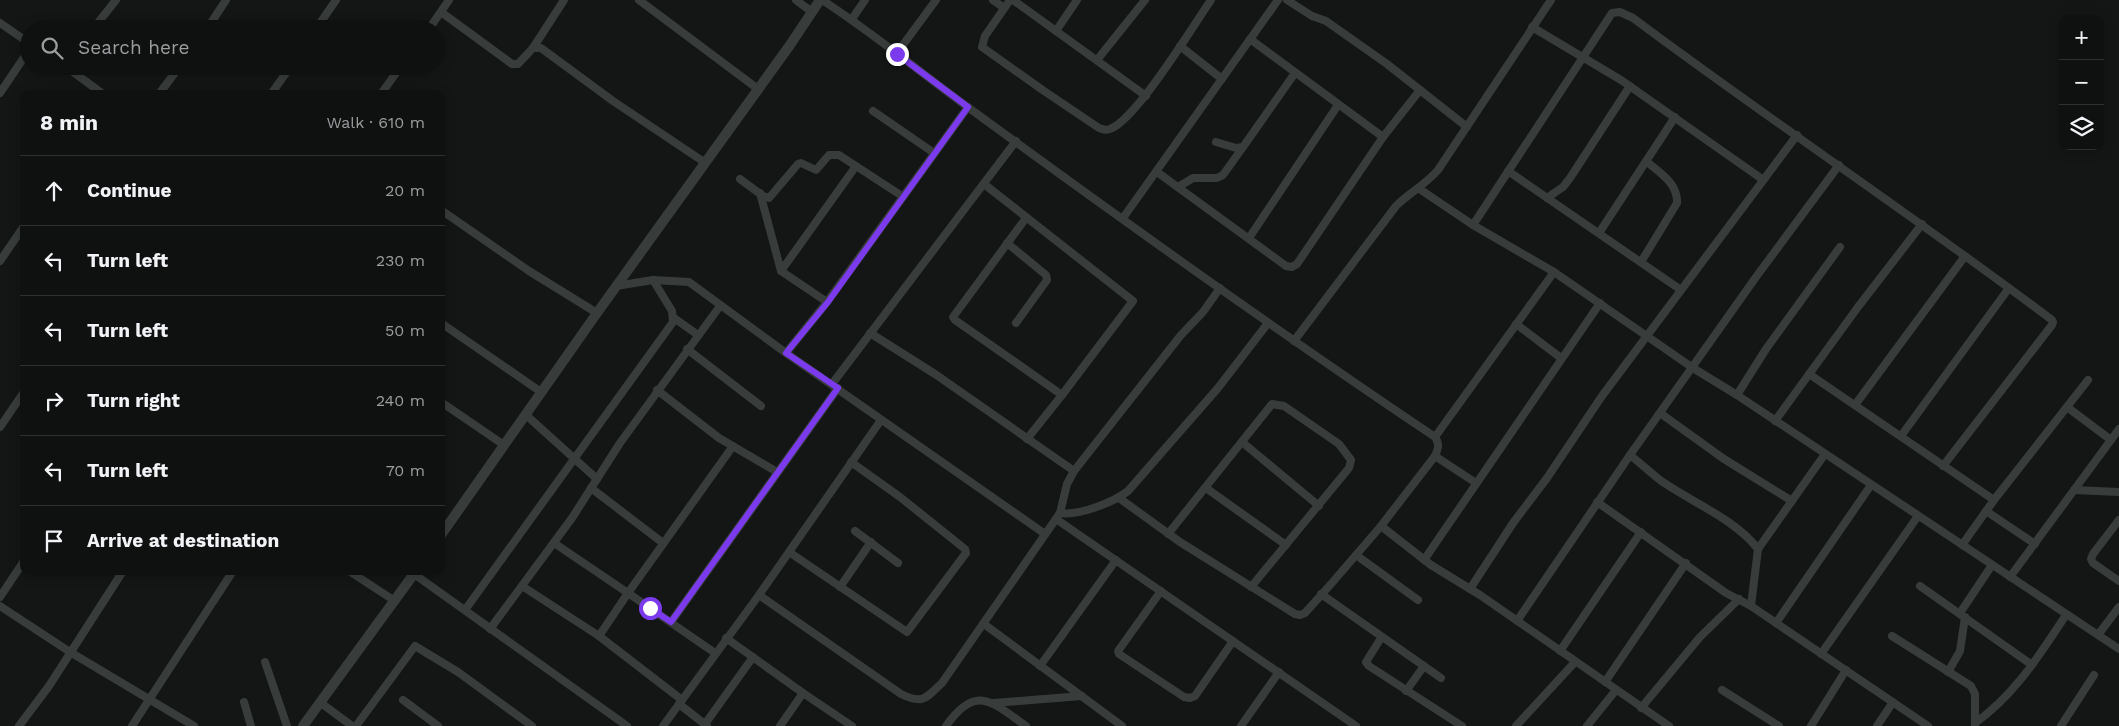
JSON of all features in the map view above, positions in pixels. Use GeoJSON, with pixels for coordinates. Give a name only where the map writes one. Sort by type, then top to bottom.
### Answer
{"type":"FeatureCollection","features":[{"type":"Feature","properties":{"kind":"street"},"geometry":{"type":"LineString","coordinates":[[100,20],[116,0]]}},
{"type":"Feature","properties":{"kind":"street"},"geometry":{"type":"LineString","coordinates":[[213,20],[226,0]]}},
{"type":"Feature","properties":{"kind":"street"},"geometry":{"type":"LineString","coordinates":[[322,20],[336,0]]}},
{"type":"Feature","properties":{"kind":"street"},"geometry":{"type":"LineString","coordinates":[[435,20],[449,0]]}},
{"type":"Feature","properties":{"kind":"street"},"geometry":{"type":"LineString","coordinates":[[441,12],[512,64],[518,64],[533,48],[564,0]]}},
{"type":"Feature","properties":{"kind":"street"},"geometry":{"type":"LineString","coordinates":[[638,0],[758,89]]}},
{"type":"Feature","properties":{"kind":"street"},"geometry":{"type":"LineString","coordinates":[[796,0],[812,12]]}},
{"type":"Feature","properties":{"kind":"street"},"geometry":{"type":"LineString","coordinates":[[445,529],[704,162],[821,0],[852,20],[968,107],[1268,323],[1435,436],[1439,448],[1435,456],[1381,526],[1300,615],[1295,614],[1251,588],[1168,534],[1119,498]]}},
{"type":"Feature","properties":{"kind":"street"},"geometry":{"type":"LineString","coordinates":[[852,20],[865,0]]}},
{"type":"Feature","properties":{"kind":"street"},"geometry":{"type":"LineString","coordinates":[[897,54],[936,0]]}},
{"type":"Feature","properties":{"kind":"street"},"geometry":{"type":"LineString","coordinates":[[993,0],[1004,8]]}},
{"type":"Feature","properties":{"kind":"street"},"geometry":{"type":"LineString","coordinates":[[1146,96],[1011,0],[981,43],[984,50],[1099,128],[1111,129],[1122,121],[1146,96],[1211,0]]}},
{"type":"Feature","properties":{"kind":"street"},"geometry":{"type":"LineString","coordinates":[[1056,31],[1077,0]]}},
{"type":"Feature","properties":{"kind":"street"},"geometry":{"type":"LineString","coordinates":[[1097,60],[1144,0]]}},
{"type":"Feature","properties":{"kind":"street"},"geometry":{"type":"LineString","coordinates":[[1123,218],[1278,0]]}},
{"type":"Feature","properties":{"kind":"street"},"geometry":{"type":"LineString","coordinates":[[1287,0],[1312,16],[1326,21],[1467,127]]}},
{"type":"Feature","properties":{"kind":"street"},"geometry":{"type":"LineString","coordinates":[[1294,341],[1396,206],[1438,170],[1551,0]]}},
{"type":"Feature","properties":{"kind":"street"},"geometry":{"type":"LineString","coordinates":[[1473,225],[1612,13],[1620,12],[1633,18],[1723,85],[1922,224],[2053,322],[1944,466]]}},
{"type":"Feature","properties":{"kind":"street"},"geometry":{"type":"LineString","coordinates":[[0,23],[20,37]]}},
{"type":"Feature","properties":{"kind":"street"},"geometry":{"type":"LineString","coordinates":[[1532,27],[1630,86],[1762,179]]}},
{"type":"Feature","properties":{"kind":"street"},"geometry":{"type":"LineString","coordinates":[[1250,39],[1382,137]]}},
{"type":"Feature","properties":{"kind":"street"},"geometry":{"type":"LineString","coordinates":[[1180,46],[1222,79]]}},
{"type":"Feature","properties":{"kind":"street"},"geometry":{"type":"LineString","coordinates":[[533,48],[542,48],[613,101],[704,162]]}},
{"type":"Feature","properties":{"kind":"street"},"geometry":{"type":"LineString","coordinates":[[0,93],[20,63]]}},
{"type":"Feature","properties":{"kind":"street"},"geometry":{"type":"LineString","coordinates":[[1178,187],[1193,178],[1217,178],[1222,175],[1295,73]]}},
{"type":"Feature","properties":{"kind":"street"},"geometry":{"type":"LineString","coordinates":[[77,75],[98,90]]}},
{"type":"Feature","properties":{"kind":"street"},"geometry":{"type":"LineString","coordinates":[[161,90],[173,75]]}},
{"type":"Feature","properties":{"kind":"street"},"geometry":{"type":"LineString","coordinates":[[275,90],[285,75]]}},
{"type":"Feature","properties":{"kind":"street"},"geometry":{"type":"LineString","coordinates":[[384,90],[395,75]]}},
{"type":"Feature","properties":{"kind":"street"},"geometry":{"type":"LineString","coordinates":[[1547,198],[1563,187],[1570,178],[1630,86]]}},
{"type":"Feature","properties":{"kind":"street"},"geometry":{"type":"LineString","coordinates":[[1157,172],[1286,266],[1292,267],[1297,264],[1382,137],[1420,90]]}},
{"type":"Feature","properties":{"kind":"street"},"geometry":{"type":"LineString","coordinates":[[1249,238],[1338,105]]}},
{"type":"Feature","properties":{"kind":"street"},"geometry":{"type":"LineString","coordinates":[[786,353],[828,302],[902,196],[968,107]]}},
{"type":"Feature","properties":{"kind":"street"},"geometry":{"type":"LineString","coordinates":[[873,111],[934,153]]}},
{"type":"Feature","properties":{"kind":"street"},"geometry":{"type":"LineString","coordinates":[[1599,233],[1675,117]]}},
{"type":"Feature","properties":{"kind":"street"},"geometry":{"type":"LineString","coordinates":[[1470,589],[1513,523],[1547,478],[1602,396],[1762,179],[1797,135]]}},
{"type":"Feature","properties":{"kind":"street"},"geometry":{"type":"LineString","coordinates":[[671,622],[777,472],[870,333],[1016,141]]}},
{"type":"Feature","properties":{"kind":"street"},"geometry":{"type":"LineString","coordinates":[[1216,142],[1236,148],[1243,148]]}},
{"type":"Feature","properties":{"kind":"street"},"geometry":{"type":"LineString","coordinates":[[740,179],[766,198],[771,197],[798,164],[801,163],[816,170],[830,155],[839,155],[902,196]]}},
{"type":"Feature","properties":{"kind":"street"},"geometry":{"type":"LineString","coordinates":[[1641,262],[1677,203],[1677,193],[1666,177],[1646,162]]}},
{"type":"Feature","properties":{"kind":"street"},"geometry":{"type":"LineString","coordinates":[[1517,621],[1597,502],[1756,277],[1840,165]]}},
{"type":"Feature","properties":{"kind":"street"},"geometry":{"type":"LineString","coordinates":[[781,270],[856,166]]}},
{"type":"Feature","properties":{"kind":"street"},"geometry":{"type":"LineString","coordinates":[[1508,171],[1681,290]]}},
{"type":"Feature","properties":{"kind":"street"},"geometry":{"type":"LineString","coordinates":[[984,184],[1133,301],[1027,439]]}},
{"type":"Feature","properties":{"kind":"street"},"geometry":{"type":"LineString","coordinates":[[1418,188],[1473,225],[1554,272],[1693,368],[1737,395],[2119,649]]}},
{"type":"Feature","properties":{"kind":"street"},"geometry":{"type":"LineString","coordinates":[[760,193],[781,270],[828,302]]}},
{"type":"Feature","properties":{"kind":"street"},"geometry":{"type":"LineString","coordinates":[[445,213],[529,271],[597,313]]}},
{"type":"Feature","properties":{"kind":"street"},"geometry":{"type":"LineString","coordinates":[[1026,218],[953,316],[955,320],[1062,395]]}},
{"type":"Feature","properties":{"kind":"street"},"geometry":{"type":"LineString","coordinates":[[1775,421],[1922,224]]}},
{"type":"Feature","properties":{"kind":"street"},"geometry":{"type":"LineString","coordinates":[[0,261],[20,232]]}},
{"type":"Feature","properties":{"kind":"street"},"geometry":{"type":"LineString","coordinates":[[1007,243],[1046,274],[1047,280],[1016,323]]}},
{"type":"Feature","properties":{"kind":"street"},"geometry":{"type":"LineString","coordinates":[[1737,395],[1766,349],[1840,247]]}},
{"type":"Feature","properties":{"kind":"street"},"geometry":{"type":"LineString","coordinates":[[1855,405],[1965,256]]}},
{"type":"Feature","properties":{"kind":"street"},"geometry":{"type":"LineString","coordinates":[[1435,436],[1554,272]]}},
{"type":"Feature","properties":{"kind":"street"},"geometry":{"type":"LineString","coordinates":[[616,286],[653,280],[689,282],[786,353],[1045,534]]}},
{"type":"Feature","properties":{"kind":"street"},"geometry":{"type":"LineString","coordinates":[[465,610],[673,322],[672,311],[653,280]]}},
{"type":"Feature","properties":{"kind":"street"},"geometry":{"type":"LineString","coordinates":[[759,595],[901,694],[914,700],[923,700],[942,683],[1058,516],[1067,484],[1074,472],[1181,335],[1203,312],[1220,288]]}},
{"type":"Feature","properties":{"kind":"street"},"geometry":{"type":"LineString","coordinates":[[1901,436],[2010,288]]}},
{"type":"Feature","properties":{"kind":"street"},"geometry":{"type":"LineString","coordinates":[[1424,560],[1600,303]]}},
{"type":"Feature","properties":{"kind":"street"},"geometry":{"type":"LineString","coordinates":[[490,629],[554,543],[657,390],[720,306]]}},
{"type":"Feature","properties":{"kind":"street"},"geometry":{"type":"LineString","coordinates":[[674,318],[698,335]]}},
{"type":"Feature","properties":{"kind":"street"},"geometry":{"type":"LineString","coordinates":[[1058,516],[1119,498],[1138,481],[1218,388],[1268,323]]}},
{"type":"Feature","properties":{"kind":"street"},"geometry":{"type":"LineString","coordinates":[[1516,324],[1561,358]]}},
{"type":"Feature","properties":{"kind":"street"},"geometry":{"type":"LineString","coordinates":[[445,325],[542,392]]}},
{"type":"Feature","properties":{"kind":"street"},"geometry":{"type":"LineString","coordinates":[[870,333],[935,374],[1074,472]]}},
{"type":"Feature","properties":{"kind":"street"},"geometry":{"type":"LineString","coordinates":[[688,349],[761,406]]}},
{"type":"Feature","properties":{"kind":"street"},"geometry":{"type":"LineString","coordinates":[[1809,374],[1994,500]]}},
{"type":"Feature","properties":{"kind":"street"},"geometry":{"type":"LineString","coordinates":[[1962,545],[1994,500],[2088,380]]}},
{"type":"Feature","properties":{"kind":"street"},"geometry":{"type":"LineString","coordinates":[[657,390],[684,413],[719,438],[777,472]]}},
{"type":"Feature","properties":{"kind":"street"},"geometry":{"type":"LineString","coordinates":[[0,427],[20,398]]}},
{"type":"Feature","properties":{"kind":"street"},"geometry":{"type":"LineString","coordinates":[[1168,534],[1272,404],[1277,403],[1284,406],[1339,444],[1351,460],[1349,468],[1251,588]]}},
{"type":"Feature","properties":{"kind":"street"},"geometry":{"type":"LineString","coordinates":[[445,405],[504,445]]}},
{"type":"Feature","properties":{"kind":"street"},"geometry":{"type":"LineString","coordinates":[[2066,407],[2111,440]]}},
{"type":"Feature","properties":{"kind":"street"},"geometry":{"type":"LineString","coordinates":[[1660,413],[1724,459],[1792,501]]}},
{"type":"Feature","properties":{"kind":"street"},"geometry":{"type":"LineString","coordinates":[[526,415],[597,479]]}},
{"type":"Feature","properties":{"kind":"street"},"geometry":{"type":"LineString","coordinates":[[663,726],[759,595],[881,420]]}},
{"type":"Feature","properties":{"kind":"street"},"geometry":{"type":"LineString","coordinates":[[2010,577],[2119,429]]}},
{"type":"Feature","properties":{"kind":"street"},"geometry":{"type":"LineString","coordinates":[[1242,442],[1319,506]]}},
{"type":"Feature","properties":{"kind":"street"},"geometry":{"type":"LineString","coordinates":[[599,636],[733,446]]}},
{"type":"Feature","properties":{"kind":"street"},"geometry":{"type":"LineString","coordinates":[[1751,606],[1758,549],[1825,454]]}},
{"type":"Feature","properties":{"kind":"street"},"geometry":{"type":"LineString","coordinates":[[1630,455],[1660,480],[1722,519],[1752,541],[1758,549]]}},
{"type":"Feature","properties":{"kind":"street"},"geometry":{"type":"LineString","coordinates":[[1435,456],[1476,483]]}},
{"type":"Feature","properties":{"kind":"street"},"geometry":{"type":"LineString","coordinates":[[789,552],[907,632],[967,551],[900,497],[851,462]]}},
{"type":"Feature","properties":{"kind":"street"},"geometry":{"type":"LineString","coordinates":[[1776,623],[1871,485]]}},
{"type":"Feature","properties":{"kind":"street"},"geometry":{"type":"LineString","coordinates":[[591,488],[664,543]]}},
{"type":"Feature","properties":{"kind":"street"},"geometry":{"type":"LineString","coordinates":[[1206,488],[1286,545]]}},
{"type":"Feature","properties":{"kind":"street"},"geometry":{"type":"LineString","coordinates":[[2074,490],[2119,492]]}},
{"type":"Feature","properties":{"kind":"street"},"geometry":{"type":"LineString","coordinates":[[1597,502],[1739,600],[1751,606],[1928,726]]}},
{"type":"Feature","properties":{"kind":"street"},"geometry":{"type":"LineString","coordinates":[[1986,511],[2035,544]]}},
{"type":"Feature","properties":{"kind":"street"},"geometry":{"type":"LineString","coordinates":[[1058,516],[1116,560],[1356,726]]}},
{"type":"Feature","properties":{"kind":"street"},"geometry":{"type":"LineString","coordinates":[[1821,654],[1918,516]]}},
{"type":"Feature","properties":{"kind":"street"},"geometry":{"type":"LineString","coordinates":[[2119,520],[2093,554],[2092,559],[2093,563],[2119,581]]}},
{"type":"Feature","properties":{"kind":"street"},"geometry":{"type":"LineString","coordinates":[[1381,526],[1424,560],[1470,589],[1669,726]]}},
{"type":"Feature","properties":{"kind":"street"},"geometry":{"type":"LineString","coordinates":[[855,531],[898,563]]}},
{"type":"Feature","properties":{"kind":"street"},"geometry":{"type":"LineString","coordinates":[[1560,651],[1641,532]]}},
{"type":"Feature","properties":{"kind":"street"},"geometry":{"type":"LineString","coordinates":[[840,587],[870,542]]}},
{"type":"Feature","properties":{"kind":"street"},"geometry":{"type":"LineString","coordinates":[[554,543],[715,653]]}},
{"type":"Feature","properties":{"kind":"street"},"geometry":{"type":"LineString","coordinates":[[1356,555],[1418,600]]}},
{"type":"Feature","properties":{"kind":"street"},"geometry":{"type":"LineString","coordinates":[[1040,666],[1116,560]]}},
{"type":"Feature","properties":{"kind":"street"},"geometry":{"type":"LineString","coordinates":[[1605,682],[1686,563]]}},
{"type":"Feature","properties":{"kind":"street"},"geometry":{"type":"LineString","coordinates":[[1948,672],[1960,651],[1963,615],[1992,565]]}},
{"type":"Feature","properties":{"kind":"street"},"geometry":{"type":"LineString","coordinates":[[0,597],[20,567]]}},
{"type":"Feature","properties":{"kind":"street"},"geometry":{"type":"LineString","coordinates":[[20,726],[49,686],[120,575]]}},
{"type":"Feature","properties":{"kind":"street"},"geometry":{"type":"LineString","coordinates":[[132,726],[230,575]]}},
{"type":"Feature","properties":{"kind":"street"},"geometry":{"type":"LineString","coordinates":[[355,575],[396,601]]}},
{"type":"Feature","properties":{"kind":"street"},"geometry":{"type":"LineString","coordinates":[[304,726],[414,575]]}},
{"type":"Feature","properties":{"kind":"street"},"geometry":{"type":"LineString","coordinates":[[418,575],[627,726]]}},
{"type":"Feature","properties":{"kind":"street"},"geometry":{"type":"LineString","coordinates":[[522,586],[599,636],[706,725],[753,657]]}},
{"type":"Feature","properties":{"kind":"street"},"geometry":{"type":"LineString","coordinates":[[1920,586],[2032,665]]}},
{"type":"Feature","properties":{"kind":"street"},"geometry":{"type":"LineString","coordinates":[[1161,591],[1118,651],[1119,654],[1184,697],[1190,698],[1195,696],[1233,641]]}},
{"type":"Feature","properties":{"kind":"street"},"geometry":{"type":"LineString","coordinates":[[1321,594],[1441,678]]}},
{"type":"Feature","properties":{"kind":"street"},"geometry":{"type":"LineString","coordinates":[[1642,708],[1700,637],[1739,600]]}},
{"type":"Feature","properties":{"kind":"street"},"geometry":{"type":"LineString","coordinates":[[0,606],[70,652],[194,726]]}},
{"type":"Feature","properties":{"kind":"street"},"geometry":{"type":"LineString","coordinates":[[2098,635],[2119,607]]}},
{"type":"Feature","properties":{"kind":"street"},"geometry":{"type":"LineString","coordinates":[[1975,724],[2010,692],[2032,665],[2066,615]]}},
{"type":"Feature","properties":{"kind":"street"},"geometry":{"type":"LineString","coordinates":[[984,624],[1122,726]]}},
{"type":"Feature","properties":{"kind":"street"},"geometry":{"type":"LineString","coordinates":[[1892,636],[1974,690],[1975,724]]}},
{"type":"Feature","properties":{"kind":"street"},"geometry":{"type":"LineString","coordinates":[[726,638],[852,726]]}},
{"type":"Feature","properties":{"kind":"street"},"geometry":{"type":"LineString","coordinates":[[1382,638],[1366,662],[1369,666],[1462,726]]}},
{"type":"Feature","properties":{"kind":"street"},"geometry":{"type":"LineString","coordinates":[[321,703],[354,726],[415,646],[458,672],[532,726]]}},
{"type":"Feature","properties":{"kind":"street"},"geometry":{"type":"LineString","coordinates":[[265,662],[287,726]]}},
{"type":"Feature","properties":{"kind":"street"},"geometry":{"type":"LineString","coordinates":[[1516,726],[1575,662]]}},
{"type":"Feature","properties":{"kind":"street"},"geometry":{"type":"LineString","coordinates":[[1406,691],[1424,666]]}},
{"type":"Feature","properties":{"kind":"street"},"geometry":{"type":"LineString","coordinates":[[1811,726],[1846,670]]}},
{"type":"Feature","properties":{"kind":"street"},"geometry":{"type":"LineString","coordinates":[[1241,726],[1279,672]]}},
{"type":"Feature","properties":{"kind":"street"},"geometry":{"type":"LineString","coordinates":[[2061,726],[2094,675]]}},
{"type":"Feature","properties":{"kind":"street"},"geometry":{"type":"LineString","coordinates":[[1587,726],[1616,690]]}},
{"type":"Feature","properties":{"kind":"street"},"geometry":{"type":"LineString","coordinates":[[1722,690],[1779,726]]}},
{"type":"Feature","properties":{"kind":"street"},"geometry":{"type":"LineString","coordinates":[[780,726],[803,693]]}},
{"type":"Feature","properties":{"kind":"street"},"geometry":{"type":"LineString","coordinates":[[994,703],[1082,696]]}},
{"type":"Feature","properties":{"kind":"street"},"geometry":{"type":"LineString","coordinates":[[403,700],[438,726]]}},
{"type":"Feature","properties":{"kind":"street"},"geometry":{"type":"LineString","coordinates":[[946,726],[955,713],[965,704],[984,700],[994,703],[1026,726]]}},
{"type":"Feature","properties":{"kind":"street"},"geometry":{"type":"LineString","coordinates":[[244,702],[251,726]]}},
{"type":"Feature","properties":{"kind":"street"},"geometry":{"type":"LineString","coordinates":[[1877,726],[1893,702]]}},
{"type":"Feature","properties":{"kind":"route"},"geometry":{"type":"LineString","coordinates":[[650,608],[671,622],[838,388],[786,353],[828,302],[902,196],[968,107],[897,54]]}}]}
